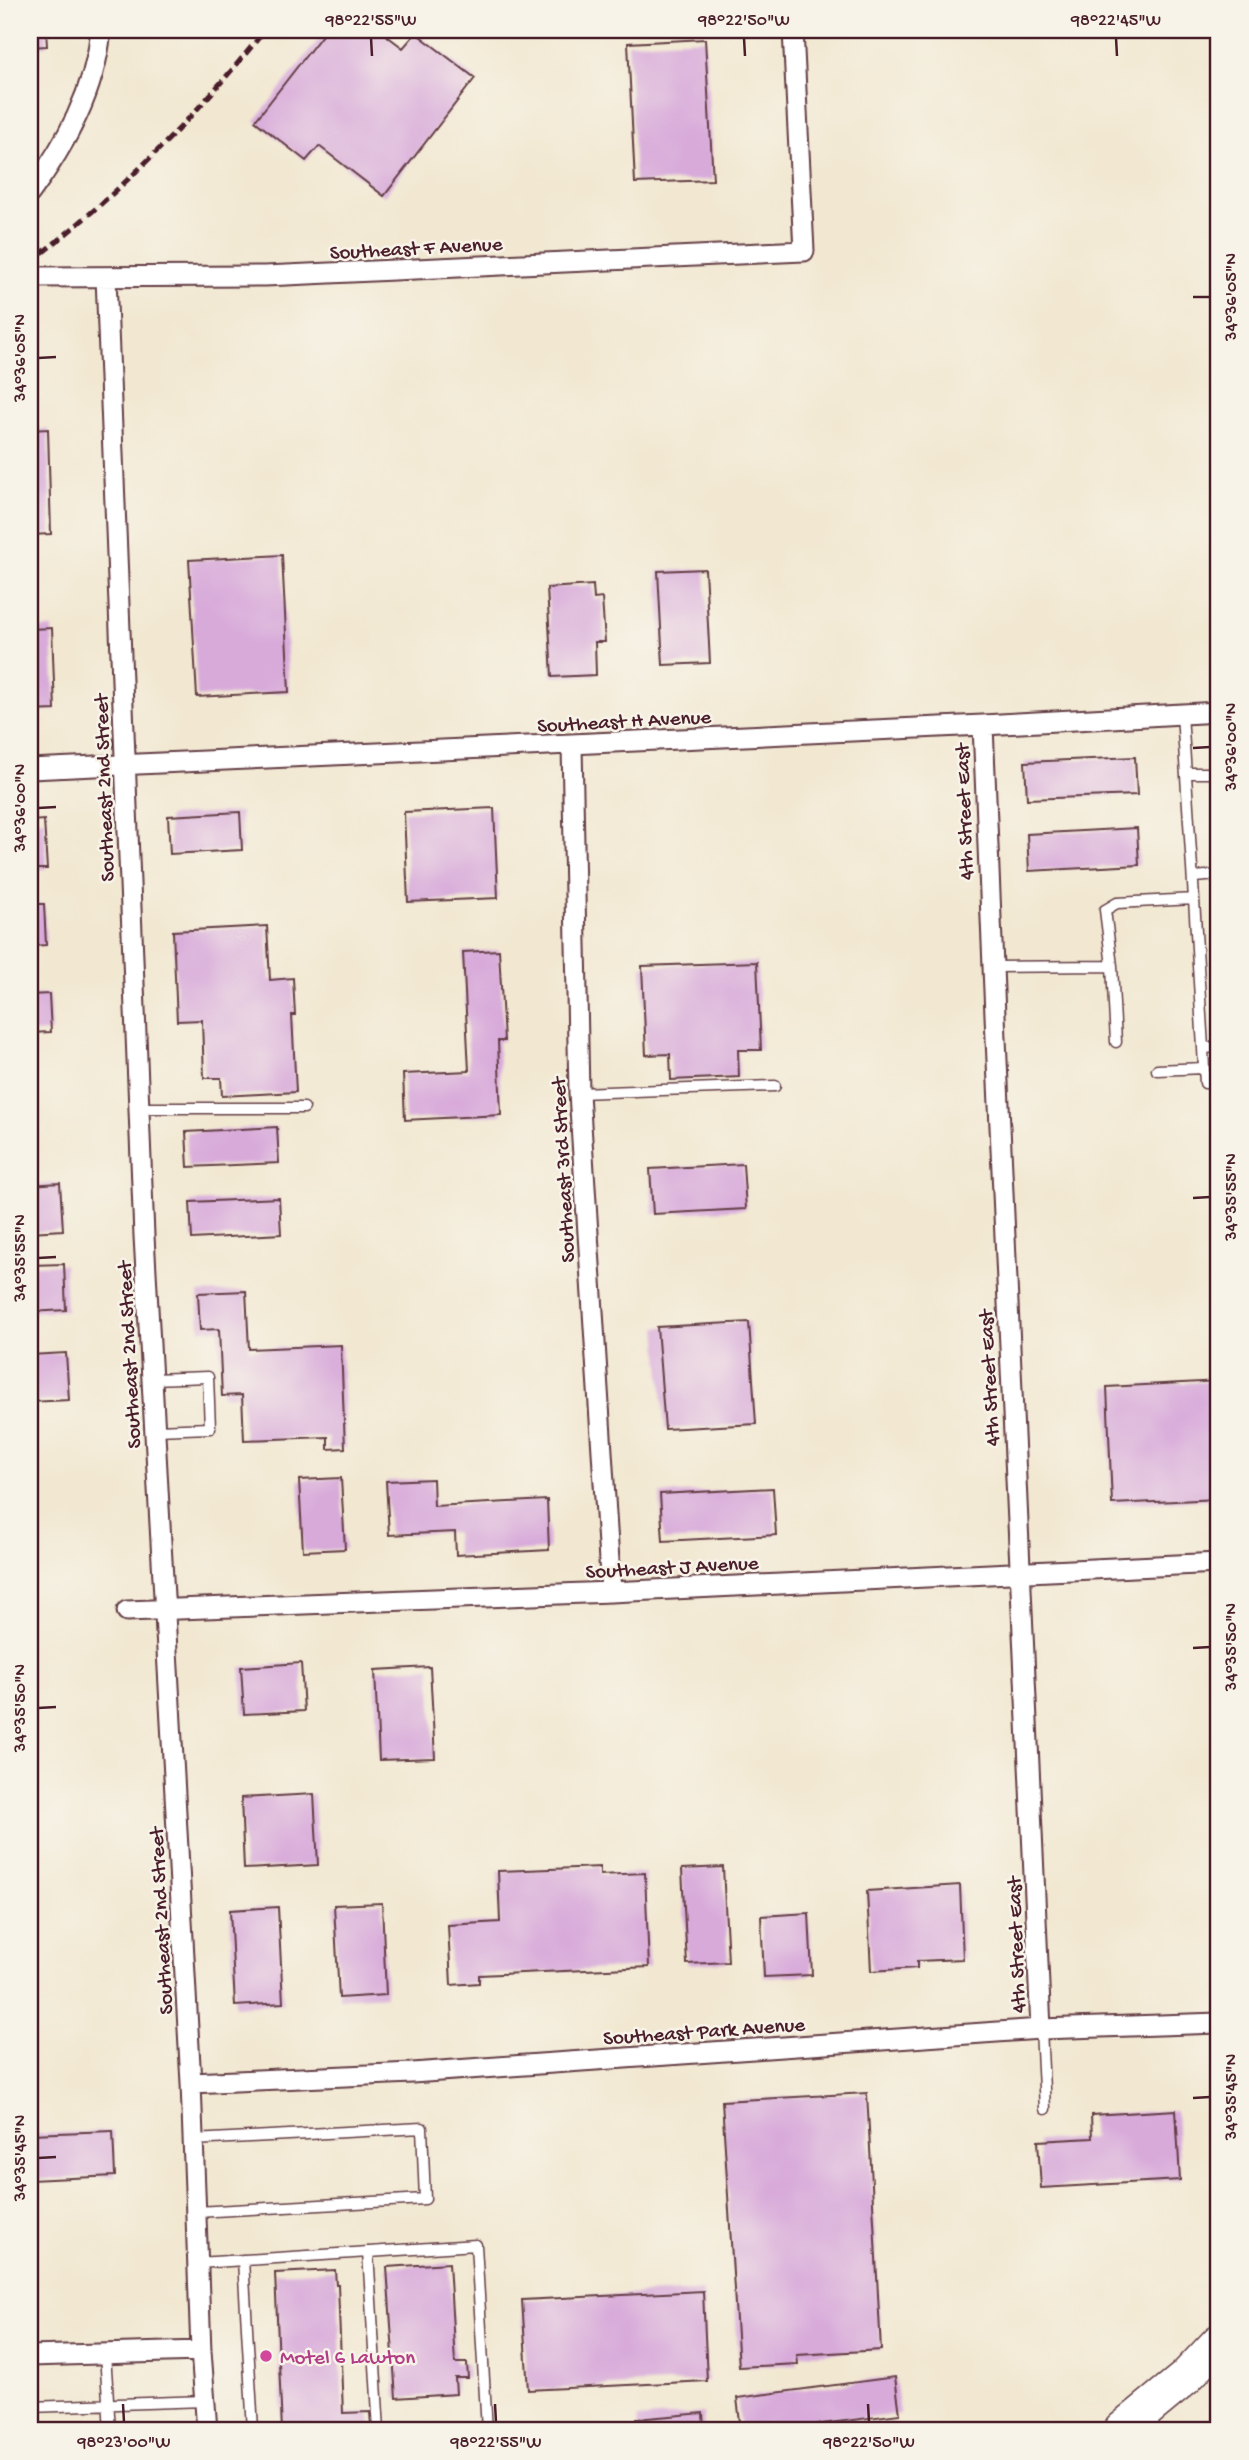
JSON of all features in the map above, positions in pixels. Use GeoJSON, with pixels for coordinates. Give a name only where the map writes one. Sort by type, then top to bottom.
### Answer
{"type":"FeatureCollection","features":[{"type":"Feature","properties":{"kind":"highway"},"geometry":{"type":"LineString","coordinates":[[1122,2430],[1185,2378],[1219,2342]]}},
{"type":"Feature","properties":{"kind":"street"},"geometry":{"type":"LineString","coordinates":[[30,193],[54,160],[79,114],[93,75],[101,30]]}},
{"type":"Feature","properties":{"kind":"street","name":"Southeast F Avenue"},"geometry":{"type":"LineString","coordinates":[[30,277],[265,276],[804,251],[793,30]]}},
{"type":"Feature","properties":{"kind":"street","name":"Southeast 2nd Street"},"geometry":{"type":"LineString","coordinates":[[106,277],[139,1108],[207,2430]]}},
{"type":"Feature","properties":{"kind":"street","name":"Southeast H Avenue"},"geometry":{"type":"LineString","coordinates":[[30,769],[1219,712]]}},
{"type":"Feature","properties":{"kind":"street","name":"4th Street East"},"geometry":{"type":"LineString","coordinates":[[983,725],[1041,2029]]}},
{"type":"Feature","properties":{"kind":"street","name":"Southeast 3rd Street"},"geometry":{"type":"LineString","coordinates":[[572,745],[579,1093],[611,1592]]}},
{"type":"Feature","properties":{"kind":"street","name":"Southeast J Avenue"},"geometry":{"type":"LineString","coordinates":[[127,1611],[611,1592],[1219,1563]]}},
{"type":"Feature","properties":{"kind":"street","name":"Southeast Park Avenue"},"geometry":{"type":"LineString","coordinates":[[191,2083],[426,2073],[1041,2029],[1219,2023]]}},
{"type":"Feature","properties":{"kind":"street"},"geometry":{"type":"LineString","coordinates":[[30,2356],[201,2351]]}},
{"type":"Feature","properties":{"kind":"lane"},"geometry":{"type":"LineString","coordinates":[[1182,714],[1205,1083],[1219,1082]]}},
{"type":"Feature","properties":{"kind":"lane"},"geometry":{"type":"LineString","coordinates":[[1186,773],[1219,773]]}},
{"type":"Feature","properties":{"kind":"lane"},"geometry":{"type":"LineString","coordinates":[[1194,877],[1219,875]]}},
{"type":"Feature","properties":{"kind":"lane"},"geometry":{"type":"LineString","coordinates":[[1116,1042],[1112,966],[1105,910],[1117,903],[1194,899]]}},
{"type":"Feature","properties":{"kind":"lane"},"geometry":{"type":"LineString","coordinates":[[992,967],[1112,966]]}},
{"type":"Feature","properties":{"kind":"lane"},"geometry":{"type":"LineString","coordinates":[[1203,1048],[1219,1047]]}},
{"type":"Feature","properties":{"kind":"lane"},"geometry":{"type":"LineString","coordinates":[[1157,1070],[1204,1068]]}},
{"type":"Feature","properties":{"kind":"lane"},"geometry":{"type":"LineString","coordinates":[[579,1093],[775,1086]]}},
{"type":"Feature","properties":{"kind":"lane"},"geometry":{"type":"LineString","coordinates":[[139,1108],[304,1108]]}},
{"type":"Feature","properties":{"kind":"lane"},"geometry":{"type":"LineString","coordinates":[[153,1379],[208,1377],[211,1428],[156,1430]]}},
{"type":"Feature","properties":{"kind":"lane"},"geometry":{"type":"LineString","coordinates":[[1041,2029],[1045,2109]]}},
{"type":"Feature","properties":{"kind":"lane"},"geometry":{"type":"LineString","coordinates":[[193,2140],[422,2128],[425,2199],[196,2212]]}},
{"type":"Feature","properties":{"kind":"lane"},"geometry":{"type":"LineString","coordinates":[[198,2263],[476,2245],[487,2430]]}},
{"type":"Feature","properties":{"kind":"lane"},"geometry":{"type":"LineString","coordinates":[[368,2252],[379,2430]]}},
{"type":"Feature","properties":{"kind":"lane"},"geometry":{"type":"LineString","coordinates":[[243,2260],[253,2430]]}},
{"type":"Feature","properties":{"kind":"lane"},"geometry":{"type":"LineString","coordinates":[[105,2354],[110,2430]]}},
{"type":"Feature","properties":{"kind":"lane"},"geometry":{"type":"LineString","coordinates":[[30,2407],[205,2400]]}},
{"type":"Feature","properties":{"kind":"building"},"geometry":{"type":"Polygon","coordinates":[[[30,30],[46,30],[47,46],[30,47],[30,30]]]}},
{"type":"Feature","properties":{"kind":"building"},"geometry":{"type":"Polygon","coordinates":[[[326,30],[379,30],[403,48],[416,33],[475,78],[384,196],[319,146],[306,161],[255,121],[326,30]]]}},
{"type":"Feature","properties":{"kind":"building"},"geometry":{"type":"Polygon","coordinates":[[[705,39],[713,180],[635,183],[628,43],[705,39]]]}},
{"type":"Feature","properties":{"kind":"building"},"geometry":{"type":"Polygon","coordinates":[[[48,429],[51,534],[30,535],[30,430],[48,429]]]}},
{"type":"Feature","properties":{"kind":"building"},"geometry":{"type":"Polygon","coordinates":[[[282,555],[289,692],[197,697],[189,560],[282,555]]]}},
{"type":"Feature","properties":{"kind":"building"},"geometry":{"type":"Polygon","coordinates":[[[705,569],[710,663],[663,665],[658,571],[705,569]]]}},
{"type":"Feature","properties":{"kind":"building"},"geometry":{"type":"Polygon","coordinates":[[[593,585],[594,599],[602,598],[605,642],[595,642],[596,675],[552,677],[547,588],[593,585]]]}},
{"type":"Feature","properties":{"kind":"building"},"geometry":{"type":"Polygon","coordinates":[[[52,628],[55,710],[30,711],[30,629],[52,628]]]}},
{"type":"Feature","properties":{"kind":"building"},"geometry":{"type":"Polygon","coordinates":[[[1135,757],[1137,795],[1027,799],[1025,762],[1135,757]]]}},
{"type":"Feature","properties":{"kind":"building"},"geometry":{"type":"Polygon","coordinates":[[[494,808],[498,898],[408,902],[404,812],[494,808]]]}},
{"type":"Feature","properties":{"kind":"building"},"geometry":{"type":"Polygon","coordinates":[[[240,812],[242,850],[170,854],[168,816],[240,812]]]}},
{"type":"Feature","properties":{"kind":"building"},"geometry":{"type":"Polygon","coordinates":[[[44,820],[47,869],[30,869],[30,821],[44,820]]]}},
{"type":"Feature","properties":{"kind":"building"},"geometry":{"type":"Polygon","coordinates":[[[1137,828],[1139,865],[1029,871],[1027,834],[1137,828]]]}},
{"type":"Feature","properties":{"kind":"building"},"geometry":{"type":"Polygon","coordinates":[[[30,904],[44,904],[46,945],[30,946],[30,904]]]}},
{"type":"Feature","properties":{"kind":"building"},"geometry":{"type":"Polygon","coordinates":[[[267,926],[270,980],[293,978],[296,1092],[222,1096],[221,1078],[204,1078],[202,1020],[177,1021],[173,931],[267,926]]]}},
{"type":"Feature","properties":{"kind":"building"},"geometry":{"type":"Polygon","coordinates":[[[499,950],[504,1041],[498,1041],[501,1115],[405,1120],[403,1074],[469,1071],[463,952],[499,950]]]}},
{"type":"Feature","properties":{"kind":"building"},"geometry":{"type":"Polygon","coordinates":[[[757,962],[761,1050],[738,1050],[739,1077],[671,1080],[670,1054],[646,1055],[642,966],[757,962]]]}},
{"type":"Feature","properties":{"kind":"building"},"geometry":{"type":"Polygon","coordinates":[[[49,994],[51,1032],[30,1033],[30,995],[49,994]]]}},
{"type":"Feature","properties":{"kind":"building"},"geometry":{"type":"Polygon","coordinates":[[[277,1127],[279,1163],[188,1167],[186,1132],[277,1127]]]}},
{"type":"Feature","properties":{"kind":"building"},"geometry":{"type":"Polygon","coordinates":[[[743,1164],[746,1209],[653,1214],[650,1169],[743,1164]]]}},
{"type":"Feature","properties":{"kind":"building"},"geometry":{"type":"Polygon","coordinates":[[[60,1183],[63,1230],[30,1232],[30,1185],[60,1183]]]}},
{"type":"Feature","properties":{"kind":"building"},"geometry":{"type":"Polygon","coordinates":[[[279,1198],[281,1234],[192,1239],[190,1202],[279,1198]]]}},
{"type":"Feature","properties":{"kind":"building"},"geometry":{"type":"Polygon","coordinates":[[[64,1264],[66,1310],[30,1312],[30,1265],[64,1264]]]}},
{"type":"Feature","properties":{"kind":"building"},"geometry":{"type":"Polygon","coordinates":[[[246,1291],[249,1349],[341,1345],[345,1448],[328,1449],[328,1437],[244,1440],[242,1395],[222,1396],[219,1329],[200,1330],[198,1293],[246,1291]]]}},
{"type":"Feature","properties":{"kind":"building"},"geometry":{"type":"Polygon","coordinates":[[[749,1322],[756,1424],[665,1429],[657,1327],[749,1322]]]}},
{"type":"Feature","properties":{"kind":"building"},"geometry":{"type":"Polygon","coordinates":[[[66,1353],[69,1400],[30,1402],[30,1355],[66,1353]]]}},
{"type":"Feature","properties":{"kind":"building"},"geometry":{"type":"Polygon","coordinates":[[[1219,1381],[1219,1499],[1112,1504],[1107,1387],[1219,1381]]]}},
{"type":"Feature","properties":{"kind":"building"},"geometry":{"type":"Polygon","coordinates":[[[341,1478],[345,1549],[303,1551],[299,1480],[341,1478]]]}},
{"type":"Feature","properties":{"kind":"building"},"geometry":{"type":"Polygon","coordinates":[[[433,1479],[434,1506],[547,1500],[549,1550],[456,1555],[455,1532],[389,1535],[386,1481],[433,1479]]]}},
{"type":"Feature","properties":{"kind":"building"},"geometry":{"type":"Polygon","coordinates":[[[773,1488],[776,1535],[663,1541],[660,1494],[773,1488]]]}},
{"type":"Feature","properties":{"kind":"building"},"geometry":{"type":"Polygon","coordinates":[[[301,1663],[304,1711],[244,1714],[241,1667],[301,1663]]]}},
{"type":"Feature","properties":{"kind":"building"},"geometry":{"type":"Polygon","coordinates":[[[430,1667],[435,1758],[379,1760],[375,1670],[430,1667]]]}},
{"type":"Feature","properties":{"kind":"building"},"geometry":{"type":"Polygon","coordinates":[[[314,1794],[318,1865],[244,1869],[241,1798],[314,1794]]]}},
{"type":"Feature","properties":{"kind":"building"},"geometry":{"type":"Polygon","coordinates":[[[600,1867],[600,1875],[645,1873],[649,1967],[479,1975],[479,1983],[451,1985],[448,1925],[500,1922],[498,1871],[600,1867]]]}},
{"type":"Feature","properties":{"kind":"building"},"geometry":{"type":"Polygon","coordinates":[[[723,1867],[728,1962],[687,1964],[682,1869],[723,1867]]]}},
{"type":"Feature","properties":{"kind":"building"},"geometry":{"type":"Polygon","coordinates":[[[960,1885],[963,1959],[917,1961],[917,1968],[871,1971],[867,1891],[960,1885]]]}},
{"type":"Feature","properties":{"kind":"building"},"geometry":{"type":"Polygon","coordinates":[[[382,1903],[386,1995],[339,1998],[334,1905],[382,1903]]]}},
{"type":"Feature","properties":{"kind":"building"},"geometry":{"type":"Polygon","coordinates":[[[278,1907],[283,2003],[235,2006],[230,1910],[278,1907]]]}},
{"type":"Feature","properties":{"kind":"building"},"geometry":{"type":"Polygon","coordinates":[[[809,1913],[812,1975],[764,1977],[761,1916],[809,1913]]]}},
{"type":"Feature","properties":{"kind":"building"},"geometry":{"type":"Polygon","coordinates":[[[867,2093],[881,2350],[797,2355],[798,2364],[739,2367],[722,2101],[867,2093]]]}},
{"type":"Feature","properties":{"kind":"building"},"geometry":{"type":"Polygon","coordinates":[[[1176,2110],[1180,2180],[1041,2188],[1038,2141],[1092,2138],[1091,2115],[1176,2110]]]}},
{"type":"Feature","properties":{"kind":"building"},"geometry":{"type":"Polygon","coordinates":[[[113,2131],[115,2176],[30,2180],[30,2134],[113,2131]]]}},
{"type":"Feature","properties":{"kind":"building"},"geometry":{"type":"Polygon","coordinates":[[[449,2263],[455,2363],[467,2363],[468,2378],[455,2378],[456,2394],[396,2398],[387,2267],[449,2263]]]}},
{"type":"Feature","properties":{"kind":"building"},"geometry":{"type":"Polygon","coordinates":[[[335,2270],[338,2285],[343,2413],[370,2412],[371,2426],[344,2427],[344,2430],[282,2430],[275,2273],[335,2270]]]}},
{"type":"Feature","properties":{"kind":"building"},"geometry":{"type":"Polygon","coordinates":[[[703,2291],[707,2381],[528,2390],[522,2300],[703,2291]]]}},
{"type":"Feature","properties":{"kind":"building"},"geometry":{"type":"Polygon","coordinates":[[[895,2377],[900,2414],[775,2430],[741,2430],[737,2398],[895,2377]]]}},
{"type":"Feature","properties":{"kind":"building"},"geometry":{"type":"Polygon","coordinates":[[[703,2413],[704,2430],[638,2430],[637,2419],[703,2413]]]}},
{"type":"Feature","properties":{"kind":"railway"},"geometry":{"type":"LineString","coordinates":[[30,262],[63,237],[155,154],[212,93],[265,30]]}},
{"type":"Feature","properties":{"kind":"place","name":"Motel 6 Lawton"},"geometry":{"type":"Point","coordinates":[266,2356]}}]}
